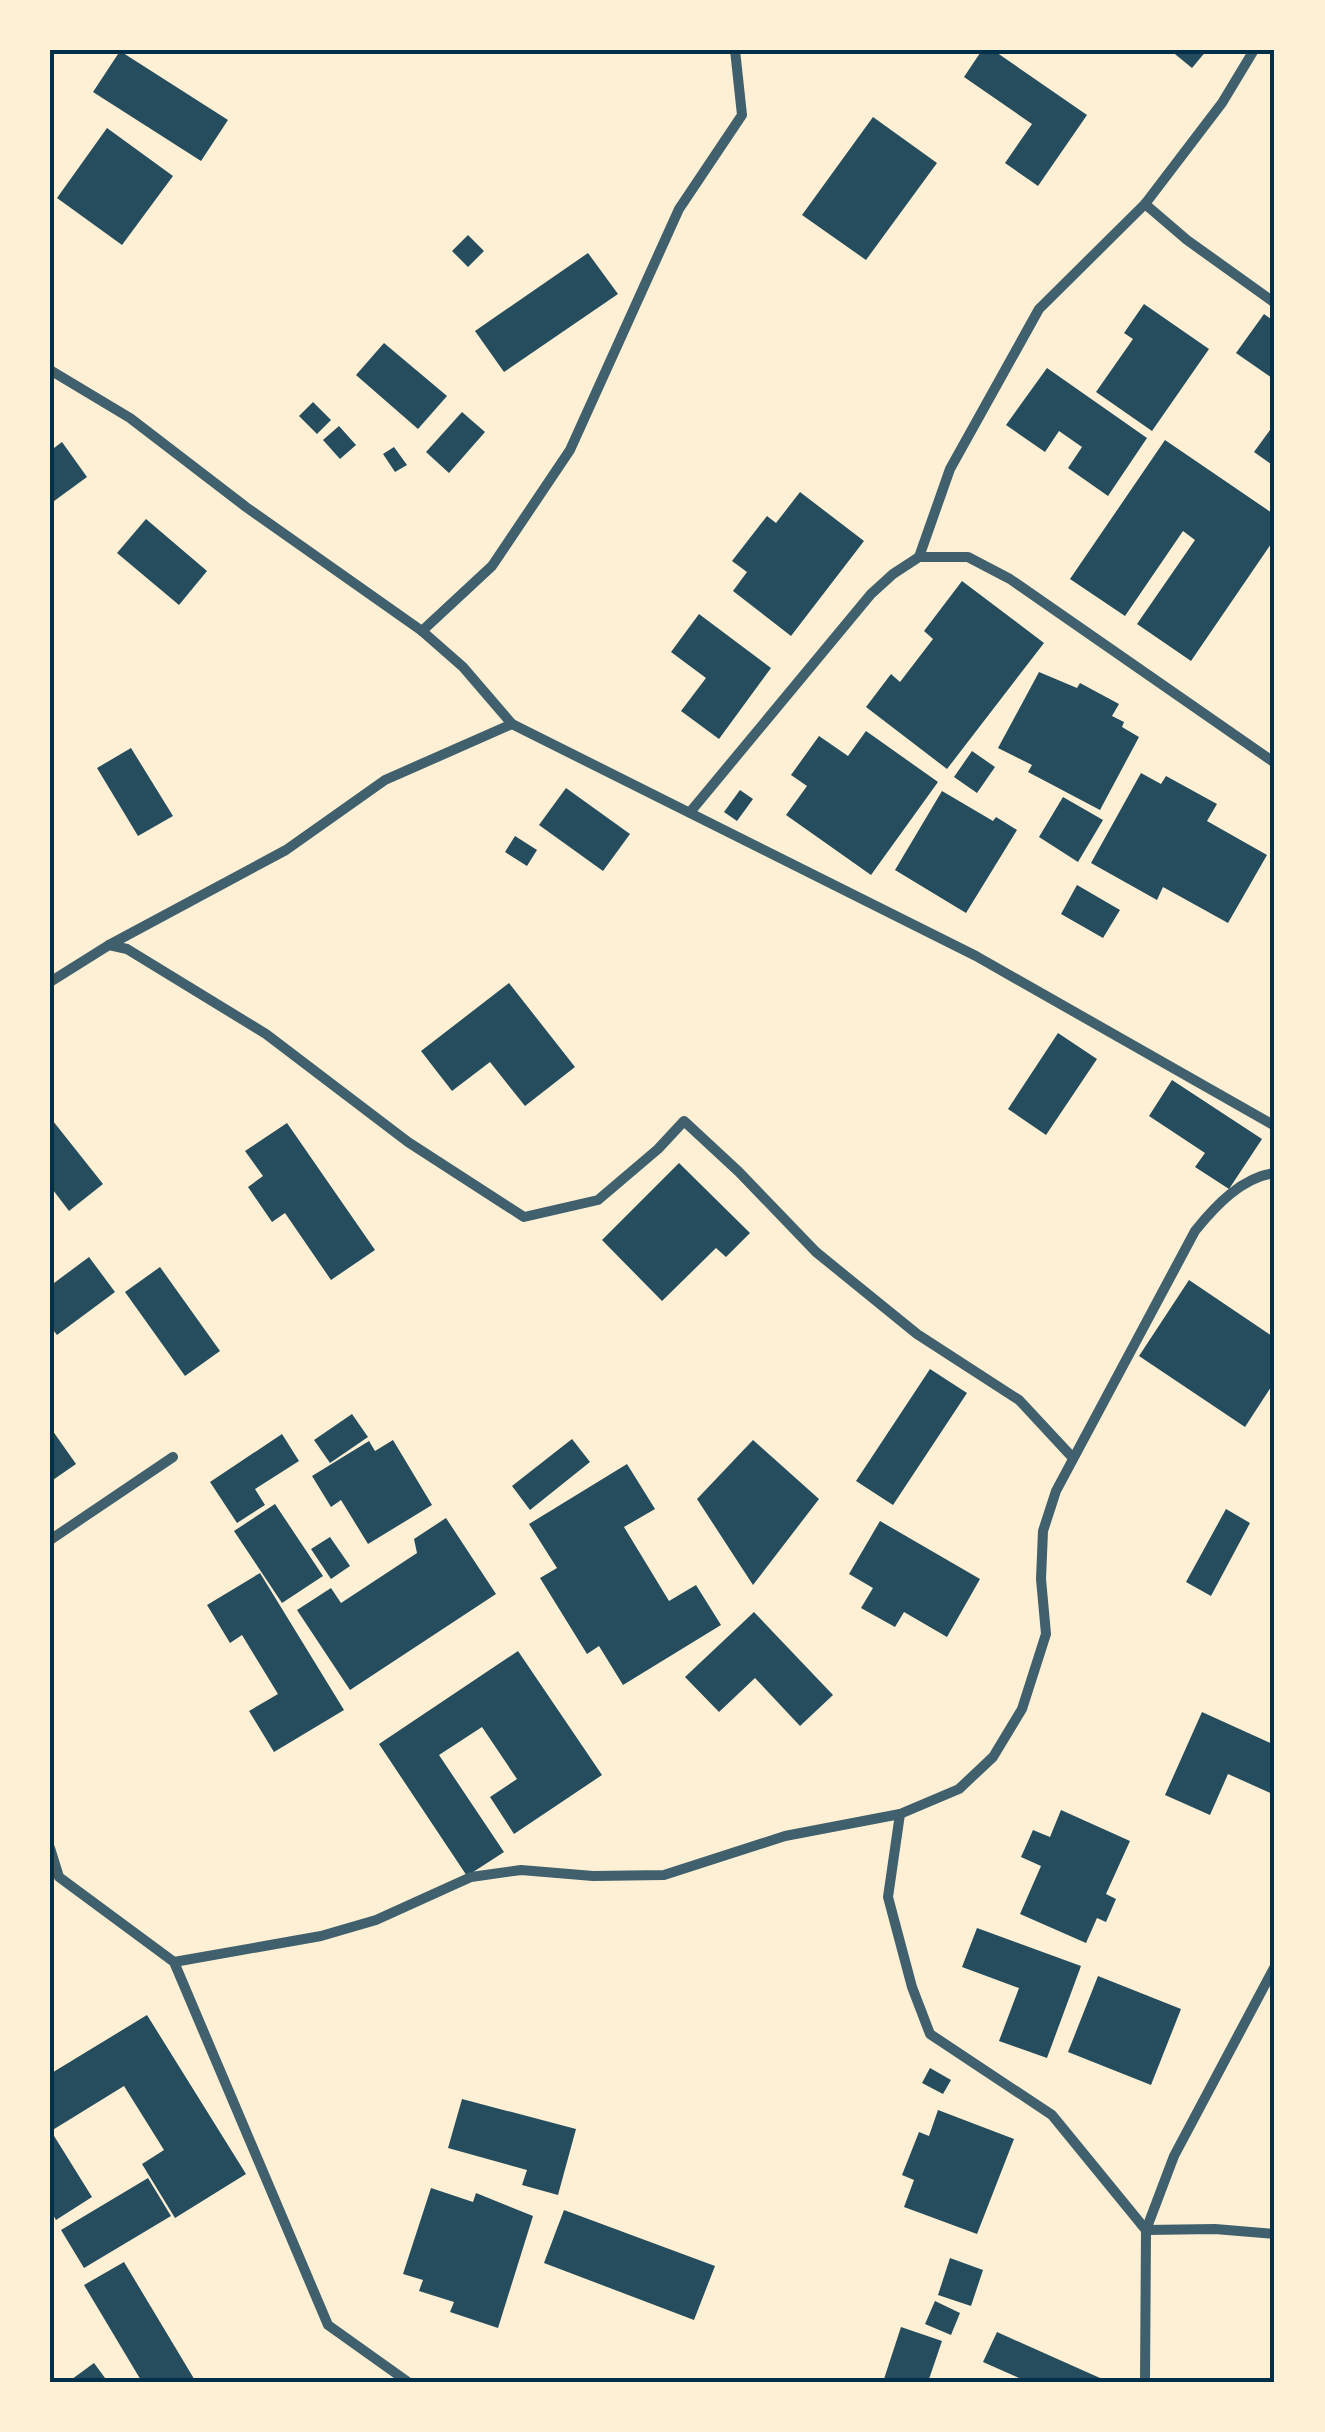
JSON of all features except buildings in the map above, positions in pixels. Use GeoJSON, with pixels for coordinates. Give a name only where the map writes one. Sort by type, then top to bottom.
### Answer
{"type":"FeatureCollection","features":[{"type":"Feature","properties":{"kind":"street"},"geometry":{"type":"LineString","coordinates":[[422,632],[492,566],[570,450],[679,209],[742,114],[736,50]]}},
{"type":"Feature","properties":{"kind":"street"},"geometry":{"type":"LineString","coordinates":[[691,812],[871,594],[919,557],[950,469],[1039,309],[1145,204],[1222,103],[1254,50]]}},
{"type":"Feature","properties":{"kind":"street"},"geometry":{"type":"LineString","coordinates":[[1145,204],[1187,240],[1275,302]]}},
{"type":"Feature","properties":{"kind":"street"},"geometry":{"type":"LineString","coordinates":[[50,370],[130,418],[246,507],[422,632],[463,667],[512,724],[976,956],[1275,1126]]}},
{"type":"Feature","properties":{"kind":"street"},"geometry":{"type":"LineString","coordinates":[[919,557],[968,557],[1010,579],[1275,762]]}},
{"type":"Feature","properties":{"kind":"street"},"geometry":{"type":"LineString","coordinates":[[50,982],[108,945],[286,850],[385,780],[512,724]]}},
{"type":"Feature","properties":{"kind":"street"},"geometry":{"type":"LineString","coordinates":[[108,945],[127,949],[266,1034],[408,1142],[524,1217],[598,1200],[658,1149],[684,1121],[740,1172],[816,1252],[917,1334],[1018,1400],[1073,1458]]}},
{"type":"Feature","properties":{"kind":"street"},"geometry":{"type":"LineString","coordinates":[[174,1962],[321,1936],[358,1925],[471,1877],[521,1870],[664,1876],[785,1836],[900,1814],[960,1789],[992,1757],[1022,1709],[1046,1634],[1043,1531],[1056,1491],[1195,1230],[1218,1203],[1265,1174],[1275,1173]]}},
{"type":"Feature","properties":{"kind":"street"},"geometry":{"type":"LineString","coordinates":[[50,1540],[173,1458]]}},
{"type":"Feature","properties":{"kind":"street"},"geometry":{"type":"LineString","coordinates":[[900,1814],[888,1897],[900,1948],[930,2034],[1052,2114],[1146,2230]]}},
{"type":"Feature","properties":{"kind":"street"},"geometry":{"type":"LineString","coordinates":[[50,1848],[58,1877],[174,1962],[328,2325],[408,2382]]}},
{"type":"Feature","properties":{"kind":"street"},"geometry":{"type":"LineString","coordinates":[[1145,2382],[1146,2230],[1174,2156],[1275,1966]]}},
{"type":"Feature","properties":{"kind":"street"},"geometry":{"type":"LineString","coordinates":[[1146,2230],[1215,2229],[1275,2234]]}}]}
